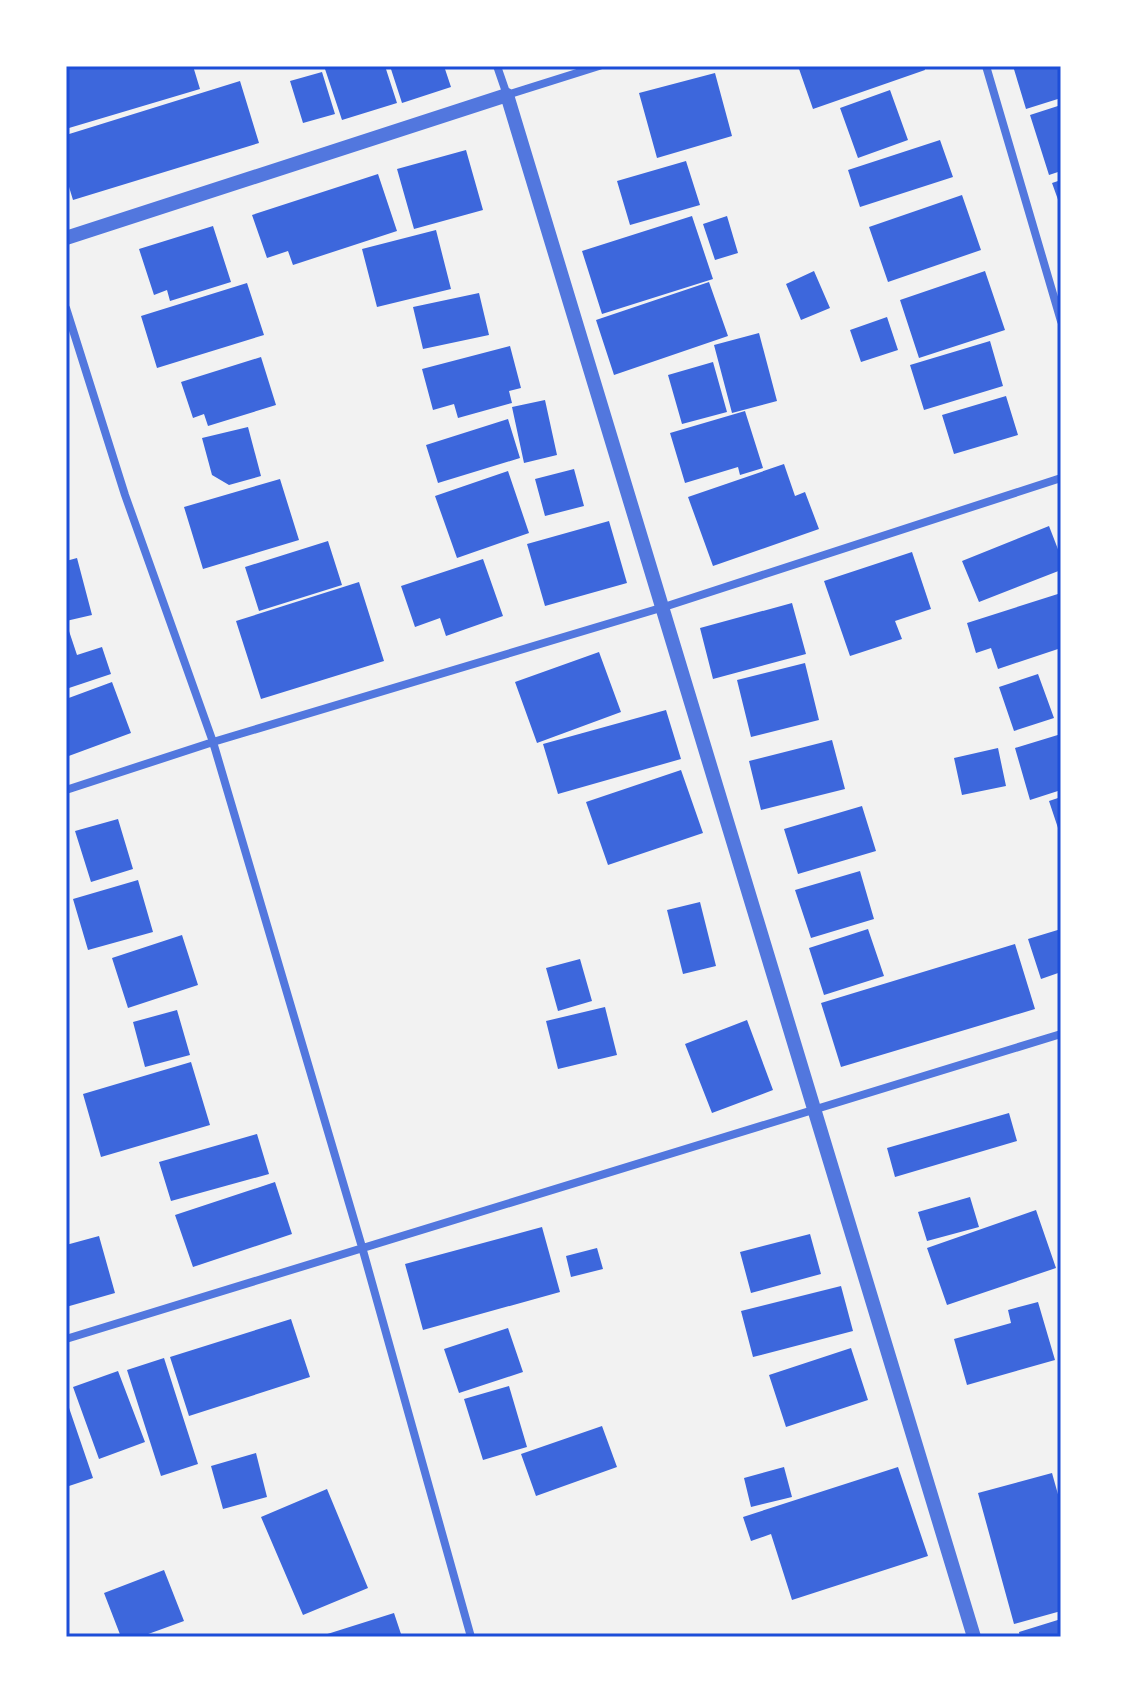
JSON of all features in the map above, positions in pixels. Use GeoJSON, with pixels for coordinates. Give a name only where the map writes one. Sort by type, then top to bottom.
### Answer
{"type":"FeatureCollection","features":[{"type":"Feature","properties":{"kind":"street"},"geometry":{"type":"LineString","coordinates":[[497,66],[602,415],[664,607],[974,1637]]}},
{"type":"Feature","properties":{"kind":"street"},"geometry":{"type":"LineString","coordinates":[[66,238],[599,66]]}},
{"type":"Feature","properties":{"kind":"street"},"geometry":{"type":"LineString","coordinates":[[986,66],[1061,321]]}},
{"type":"Feature","properties":{"kind":"street"},"geometry":{"type":"LineString","coordinates":[[66,308],[125,495],[213,742],[362,1247],[471,1637]]}},
{"type":"Feature","properties":{"kind":"street"},"geometry":{"type":"LineString","coordinates":[[66,790],[213,742],[664,607],[1061,478]]}},
{"type":"Feature","properties":{"kind":"street"},"geometry":{"type":"LineString","coordinates":[[66,1339],[1061,1034]]}},
{"type":"Feature","properties":{"kind":"building"},"geometry":{"type":"Polygon","coordinates":[[[66,66],[193,66],[200,89],[69,128],[66,116],[66,66]]]}},
{"type":"Feature","properties":{"kind":"building"},"geometry":{"type":"Polygon","coordinates":[[[324,66],[385,66],[397,103],[342,120],[324,66]]]}},
{"type":"Feature","properties":{"kind":"building"},"geometry":{"type":"Polygon","coordinates":[[[390,66],[444,66],[451,87],[402,103],[390,66]]]}},
{"type":"Feature","properties":{"kind":"building"},"geometry":{"type":"Polygon","coordinates":[[[798,66],[924,66],[925,70],[813,109],[798,66]]]}},
{"type":"Feature","properties":{"kind":"building"},"geometry":{"type":"Polygon","coordinates":[[[1013,66],[1061,66],[1061,98],[1026,109],[1013,66]]]}},
{"type":"Feature","properties":{"kind":"building"},"geometry":{"type":"Polygon","coordinates":[[[322,72],[335,114],[303,123],[290,81],[322,72]]]}},
{"type":"Feature","properties":{"kind":"building"},"geometry":{"type":"Polygon","coordinates":[[[715,73],[732,136],[657,158],[639,93],[715,73]]]}},
{"type":"Feature","properties":{"kind":"building"},"geometry":{"type":"Polygon","coordinates":[[[240,81],[259,143],[73,200],[66,177],[66,135],[240,81]]]}},
{"type":"Feature","properties":{"kind":"building"},"geometry":{"type":"Polygon","coordinates":[[[890,90],[908,140],[858,158],[840,108],[890,90]]]}},
{"type":"Feature","properties":{"kind":"building"},"geometry":{"type":"Polygon","coordinates":[[[1061,105],[1061,171],[1049,175],[1030,115],[1061,105]]]}},
{"type":"Feature","properties":{"kind":"building"},"geometry":{"type":"Polygon","coordinates":[[[940,140],[953,177],[860,207],[848,170],[940,140]]]}},
{"type":"Feature","properties":{"kind":"building"},"geometry":{"type":"Polygon","coordinates":[[[466,150],[483,210],[414,229],[397,169],[466,150]]]}},
{"type":"Feature","properties":{"kind":"building"},"geometry":{"type":"Polygon","coordinates":[[[686,161],[700,205],[630,225],[617,181],[686,161]]]}},
{"type":"Feature","properties":{"kind":"building"},"geometry":{"type":"Polygon","coordinates":[[[378,174],[397,231],[293,265],[288,251],[267,258],[252,215],[378,174]]]}},
{"type":"Feature","properties":{"kind":"building"},"geometry":{"type":"Polygon","coordinates":[[[1061,180],[1061,208],[1052,183],[1061,180]]]}},
{"type":"Feature","properties":{"kind":"building"},"geometry":{"type":"Polygon","coordinates":[[[962,195],[981,250],[888,282],[869,227],[962,195]]]}},
{"type":"Feature","properties":{"kind":"building"},"geometry":{"type":"Polygon","coordinates":[[[692,216],[713,279],[602,314],[582,251],[692,216]]]}},
{"type":"Feature","properties":{"kind":"building"},"geometry":{"type":"Polygon","coordinates":[[[727,216],[738,253],[715,260],[703,224],[727,216]]]}},
{"type":"Feature","properties":{"kind":"building"},"geometry":{"type":"Polygon","coordinates":[[[213,226],[231,282],[170,301],[167,290],[154,295],[139,249],[213,226]]]}},
{"type":"Feature","properties":{"kind":"building"},"geometry":{"type":"Polygon","coordinates":[[[436,230],[451,289],[377,307],[362,249],[436,230]]]}},
{"type":"Feature","properties":{"kind":"building"},"geometry":{"type":"Polygon","coordinates":[[[814,271],[830,308],[801,320],[786,284],[814,271]]]}},
{"type":"Feature","properties":{"kind":"building"},"geometry":{"type":"Polygon","coordinates":[[[985,271],[1005,330],[919,358],[900,300],[985,271]]]}},
{"type":"Feature","properties":{"kind":"building"},"geometry":{"type":"Polygon","coordinates":[[[709,282],[728,336],[614,375],[596,320],[709,282]]]}},
{"type":"Feature","properties":{"kind":"building"},"geometry":{"type":"Polygon","coordinates":[[[247,283],[264,335],[157,368],[141,316],[247,283]]]}},
{"type":"Feature","properties":{"kind":"building"},"geometry":{"type":"Polygon","coordinates":[[[479,293],[489,335],[423,349],[413,307],[479,293]]]}},
{"type":"Feature","properties":{"kind":"building"},"geometry":{"type":"Polygon","coordinates":[[[887,317],[898,350],[861,362],[850,330],[887,317]]]}},
{"type":"Feature","properties":{"kind":"building"},"geometry":{"type":"Polygon","coordinates":[[[759,333],[777,401],[732,413],[714,345],[759,333]]]}},
{"type":"Feature","properties":{"kind":"building"},"geometry":{"type":"Polygon","coordinates":[[[990,341],[1003,386],[924,410],[910,365],[990,341]]]}},
{"type":"Feature","properties":{"kind":"building"},"geometry":{"type":"Polygon","coordinates":[[[510,346],[521,388],[509,391],[512,403],[458,418],[454,404],[433,410],[422,369],[510,346]]]}},
{"type":"Feature","properties":{"kind":"building"},"geometry":{"type":"Polygon","coordinates":[[[261,357],[276,405],[208,426],[204,414],[193,418],[181,382],[261,357]]]}},
{"type":"Feature","properties":{"kind":"building"},"geometry":{"type":"Polygon","coordinates":[[[713,362],[727,412],[682,424],[668,375],[713,362]]]}},
{"type":"Feature","properties":{"kind":"building"},"geometry":{"type":"Polygon","coordinates":[[[1006,396],[1018,435],[954,454],[942,415],[1006,396]]]}},
{"type":"Feature","properties":{"kind":"building"},"geometry":{"type":"Polygon","coordinates":[[[545,400],[557,455],[524,463],[512,407],[545,400]]]}},
{"type":"Feature","properties":{"kind":"building"},"geometry":{"type":"Polygon","coordinates":[[[745,411],[763,468],[740,475],[738,467],[685,483],[670,433],[745,411]]]}},
{"type":"Feature","properties":{"kind":"building"},"geometry":{"type":"Polygon","coordinates":[[[508,419],[520,458],[438,483],[426,445],[508,419]]]}},
{"type":"Feature","properties":{"kind":"building"},"geometry":{"type":"Polygon","coordinates":[[[248,427],[261,476],[229,485],[212,475],[202,438],[248,427]]]}},
{"type":"Feature","properties":{"kind":"building"},"geometry":{"type":"Polygon","coordinates":[[[784,464],[795,496],[805,492],[819,529],[713,566],[688,497],[784,464]]]}},
{"type":"Feature","properties":{"kind":"building"},"geometry":{"type":"Polygon","coordinates":[[[574,469],[584,506],[545,516],[535,479],[574,469]]]}},
{"type":"Feature","properties":{"kind":"building"},"geometry":{"type":"Polygon","coordinates":[[[508,471],[529,533],[457,558],[435,496],[508,471]]]}},
{"type":"Feature","properties":{"kind":"building"},"geometry":{"type":"Polygon","coordinates":[[[280,479],[299,540],[203,569],[184,507],[280,479]]]}},
{"type":"Feature","properties":{"kind":"building"},"geometry":{"type":"Polygon","coordinates":[[[609,521],[627,583],[545,606],[527,544],[609,521]]]}},
{"type":"Feature","properties":{"kind":"building"},"geometry":{"type":"Polygon","coordinates":[[[1049,526],[1061,557],[1061,570],[979,602],[962,561],[1049,526]]]}},
{"type":"Feature","properties":{"kind":"building"},"geometry":{"type":"Polygon","coordinates":[[[328,541],[342,585],[259,611],[245,567],[328,541]]]}},
{"type":"Feature","properties":{"kind":"building"},"geometry":{"type":"Polygon","coordinates":[[[912,552],[931,609],[895,621],[902,639],[850,656],[824,581],[912,552]]]}},
{"type":"Feature","properties":{"kind":"building"},"geometry":{"type":"Polygon","coordinates":[[[77,558],[92,615],[66,621],[66,561],[77,558]]]}},
{"type":"Feature","properties":{"kind":"building"},"geometry":{"type":"Polygon","coordinates":[[[483,559],[503,616],[446,636],[440,618],[415,627],[401,586],[483,559]]]}},
{"type":"Feature","properties":{"kind":"building"},"geometry":{"type":"Polygon","coordinates":[[[359,582],[384,661],[261,699],[236,621],[359,582]]]}},
{"type":"Feature","properties":{"kind":"building"},"geometry":{"type":"Polygon","coordinates":[[[1061,593],[1061,648],[998,669],[991,648],[976,653],[967,623],[1061,593]]]}},
{"type":"Feature","properties":{"kind":"building"},"geometry":{"type":"Polygon","coordinates":[[[792,603],[806,654],[713,679],[700,628],[792,603]]]}},
{"type":"Feature","properties":{"kind":"building"},"geometry":{"type":"Polygon","coordinates":[[[67,625],[77,655],[102,647],[111,674],[66,689],[67,625]]]}},
{"type":"Feature","properties":{"kind":"building"},"geometry":{"type":"Polygon","coordinates":[[[599,652],[621,712],[537,743],[515,682],[599,652]]]}},
{"type":"Feature","properties":{"kind":"building"},"geometry":{"type":"Polygon","coordinates":[[[805,663],[819,720],[751,737],[737,680],[805,663]]]}},
{"type":"Feature","properties":{"kind":"building"},"geometry":{"type":"Polygon","coordinates":[[[1038,674],[1054,718],[1014,731],[999,687],[1038,674]]]}},
{"type":"Feature","properties":{"kind":"building"},"geometry":{"type":"Polygon","coordinates":[[[112,682],[131,733],[66,757],[66,699],[112,682]]]}},
{"type":"Feature","properties":{"kind":"building"},"geometry":{"type":"Polygon","coordinates":[[[666,710],[681,759],[558,794],[543,744],[666,710]]]}},
{"type":"Feature","properties":{"kind":"building"},"geometry":{"type":"Polygon","coordinates":[[[1061,734],[1061,790],[1030,800],[1015,748],[1061,734]]]}},
{"type":"Feature","properties":{"kind":"building"},"geometry":{"type":"Polygon","coordinates":[[[832,740],[845,789],[761,810],[749,761],[832,740]]]}},
{"type":"Feature","properties":{"kind":"building"},"geometry":{"type":"Polygon","coordinates":[[[998,748],[1006,786],[962,795],[954,758],[998,748]]]}},
{"type":"Feature","properties":{"kind":"building"},"geometry":{"type":"Polygon","coordinates":[[[681,770],[703,833],[608,865],[586,802],[681,770]]]}},
{"type":"Feature","properties":{"kind":"building"},"geometry":{"type":"Polygon","coordinates":[[[1061,797],[1061,834],[1060,834],[1049,801],[1061,797]]]}},
{"type":"Feature","properties":{"kind":"building"},"geometry":{"type":"Polygon","coordinates":[[[862,806],[876,851],[798,874],[784,829],[862,806]]]}},
{"type":"Feature","properties":{"kind":"building"},"geometry":{"type":"Polygon","coordinates":[[[118,819],[133,869],[91,882],[75,831],[118,819]]]}},
{"type":"Feature","properties":{"kind":"building"},"geometry":{"type":"Polygon","coordinates":[[[860,871],[874,919],[811,938],[795,890],[860,871]]]}},
{"type":"Feature","properties":{"kind":"building"},"geometry":{"type":"Polygon","coordinates":[[[138,880],[153,932],[88,950],[73,899],[138,880]]]}},
{"type":"Feature","properties":{"kind":"building"},"geometry":{"type":"Polygon","coordinates":[[[700,902],[716,966],[683,974],[667,910],[700,902]]]}},
{"type":"Feature","properties":{"kind":"building"},"geometry":{"type":"Polygon","coordinates":[[[868,929],[884,976],[824,995],[809,948],[868,929]]]}},
{"type":"Feature","properties":{"kind":"building"},"geometry":{"type":"Polygon","coordinates":[[[1061,929],[1061,972],[1041,979],[1028,939],[1061,929]]]}},
{"type":"Feature","properties":{"kind":"building"},"geometry":{"type":"Polygon","coordinates":[[[182,935],[198,985],[128,1008],[112,958],[182,935]]]}},
{"type":"Feature","properties":{"kind":"building"},"geometry":{"type":"Polygon","coordinates":[[[1015,944],[1035,1009],[841,1067],[821,1003],[1015,944]]]}},
{"type":"Feature","properties":{"kind":"building"},"geometry":{"type":"Polygon","coordinates":[[[580,959],[592,1001],[558,1011],[546,968],[580,959]]]}},
{"type":"Feature","properties":{"kind":"building"},"geometry":{"type":"Polygon","coordinates":[[[605,1007],[617,1055],[558,1069],[546,1021],[605,1007]]]}},
{"type":"Feature","properties":{"kind":"building"},"geometry":{"type":"Polygon","coordinates":[[[177,1010],[190,1055],[145,1067],[133,1022],[177,1010]]]}},
{"type":"Feature","properties":{"kind":"building"},"geometry":{"type":"Polygon","coordinates":[[[747,1020],[773,1090],[712,1113],[685,1044],[747,1020]]]}},
{"type":"Feature","properties":{"kind":"building"},"geometry":{"type":"Polygon","coordinates":[[[191,1062],[210,1125],[101,1157],[83,1094],[191,1062]]]}},
{"type":"Feature","properties":{"kind":"building"},"geometry":{"type":"Polygon","coordinates":[[[1009,1113],[1017,1141],[895,1177],[887,1148],[1009,1113]]]}},
{"type":"Feature","properties":{"kind":"building"},"geometry":{"type":"Polygon","coordinates":[[[257,1134],[269,1174],[171,1201],[159,1162],[257,1134]]]}},
{"type":"Feature","properties":{"kind":"building"},"geometry":{"type":"Polygon","coordinates":[[[275,1182],[292,1234],[193,1267],[175,1215],[275,1182]]]}},
{"type":"Feature","properties":{"kind":"building"},"geometry":{"type":"Polygon","coordinates":[[[970,1197],[979,1227],[927,1241],[918,1212],[970,1197]]]}},
{"type":"Feature","properties":{"kind":"building"},"geometry":{"type":"Polygon","coordinates":[[[1036,1210],[1056,1268],[947,1305],[927,1248],[1036,1210]]]}},
{"type":"Feature","properties":{"kind":"building"},"geometry":{"type":"Polygon","coordinates":[[[542,1227],[560,1292],[423,1330],[405,1264],[542,1227]]]}},
{"type":"Feature","properties":{"kind":"building"},"geometry":{"type":"Polygon","coordinates":[[[810,1234],[821,1274],[751,1293],[740,1252],[810,1234]]]}},
{"type":"Feature","properties":{"kind":"building"},"geometry":{"type":"Polygon","coordinates":[[[99,1236],[115,1293],[66,1307],[66,1245],[99,1236]]]}},
{"type":"Feature","properties":{"kind":"building"},"geometry":{"type":"Polygon","coordinates":[[[597,1248],[603,1269],[571,1277],[566,1256],[597,1248]]]}},
{"type":"Feature","properties":{"kind":"building"},"geometry":{"type":"Polygon","coordinates":[[[841,1286],[853,1331],[753,1357],[741,1311],[841,1286]]]}},
{"type":"Feature","properties":{"kind":"building"},"geometry":{"type":"Polygon","coordinates":[[[1038,1302],[1055,1360],[967,1385],[954,1339],[1011,1323],[1008,1310],[1038,1302]]]}},
{"type":"Feature","properties":{"kind":"building"},"geometry":{"type":"Polygon","coordinates":[[[291,1319],[310,1377],[189,1416],[170,1357],[291,1319]]]}},
{"type":"Feature","properties":{"kind":"building"},"geometry":{"type":"Polygon","coordinates":[[[508,1328],[523,1372],[459,1393],[444,1349],[508,1328]]]}},
{"type":"Feature","properties":{"kind":"building"},"geometry":{"type":"Polygon","coordinates":[[[851,1348],[868,1400],[786,1427],[769,1375],[851,1348]]]}},
{"type":"Feature","properties":{"kind":"building"},"geometry":{"type":"Polygon","coordinates":[[[164,1358],[198,1464],[161,1476],[127,1370],[164,1358]]]}},
{"type":"Feature","properties":{"kind":"building"},"geometry":{"type":"Polygon","coordinates":[[[118,1371],[145,1442],[99,1459],[73,1387],[118,1371]]]}},
{"type":"Feature","properties":{"kind":"building"},"geometry":{"type":"Polygon","coordinates":[[[509,1386],[527,1447],[483,1460],[464,1399],[509,1386]]]}},
{"type":"Feature","properties":{"kind":"building"},"geometry":{"type":"Polygon","coordinates":[[[66,1399],[93,1478],[66,1487],[66,1399]]]}},
{"type":"Feature","properties":{"kind":"building"},"geometry":{"type":"Polygon","coordinates":[[[602,1426],[617,1467],[536,1496],[521,1454],[602,1426]]]}},
{"type":"Feature","properties":{"kind":"building"},"geometry":{"type":"Polygon","coordinates":[[[256,1453],[267,1497],[223,1509],[211,1466],[256,1453]]]}},
{"type":"Feature","properties":{"kind":"building"},"geometry":{"type":"Polygon","coordinates":[[[784,1467],[792,1497],[751,1507],[744,1478],[784,1467]]]}},
{"type":"Feature","properties":{"kind":"building"},"geometry":{"type":"Polygon","coordinates":[[[898,1467],[928,1556],[792,1600],[771,1534],[751,1541],[743,1517],[898,1467]]]}},
{"type":"Feature","properties":{"kind":"building"},"geometry":{"type":"Polygon","coordinates":[[[1052,1473],[1061,1505],[1061,1611],[1014,1624],[978,1493],[1052,1473]]]}},
{"type":"Feature","properties":{"kind":"building"},"geometry":{"type":"Polygon","coordinates":[[[327,1489],[368,1588],[303,1615],[261,1517],[327,1489]]]}},
{"type":"Feature","properties":{"kind":"building"},"geometry":{"type":"Polygon","coordinates":[[[164,1570],[184,1621],[140,1637],[121,1637],[104,1593],[164,1570]]]}},
{"type":"Feature","properties":{"kind":"building"},"geometry":{"type":"Polygon","coordinates":[[[394,1613],[402,1637],[321,1637],[321,1636],[394,1613]]]}},
{"type":"Feature","properties":{"kind":"building"},"geometry":{"type":"Polygon","coordinates":[[[1061,1619],[1061,1637],[1020,1637],[1019,1632],[1061,1619]]]}}]}
